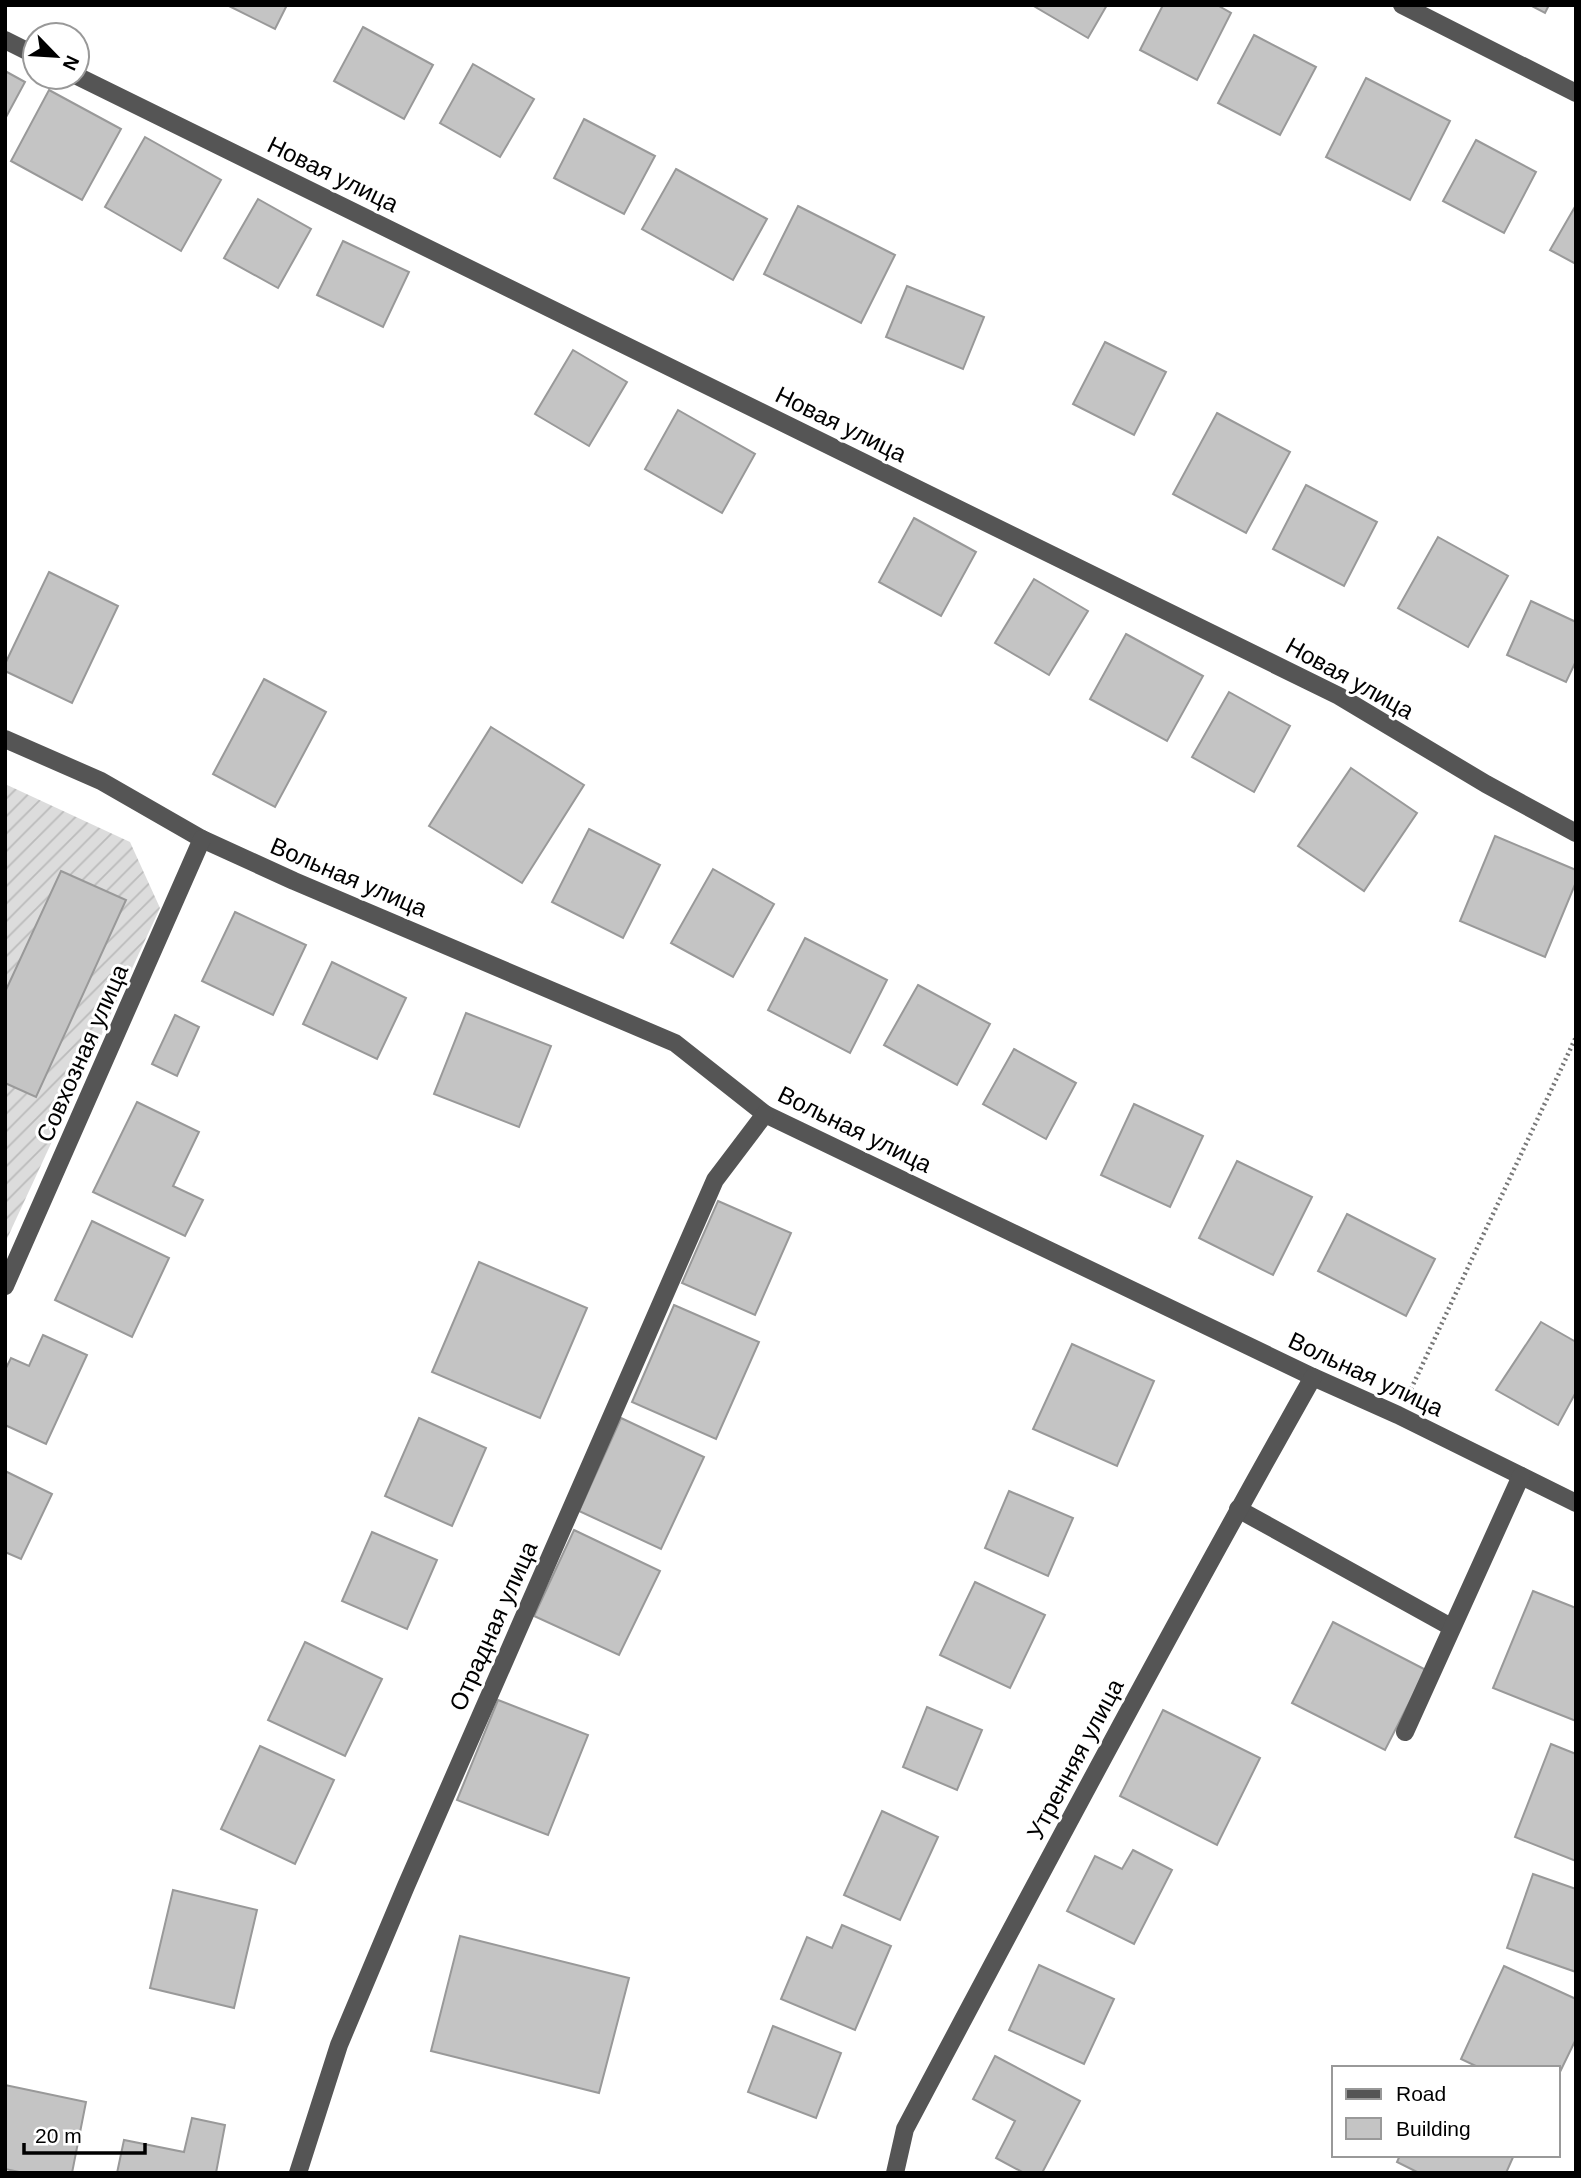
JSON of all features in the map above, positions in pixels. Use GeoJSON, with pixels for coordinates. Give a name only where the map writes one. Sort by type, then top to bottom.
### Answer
{"type":"FeatureCollection","features":[{"type":"Feature","properties":{"kind":"street"},"geometry":{"type":"LineString","coordinates":[[1402,5],[1576,93]]}},
{"type":"Feature","properties":{"kind":"street"},"geometry":{"type":"LineString","coordinates":[[5,40],[21,48]]}},
{"type":"Feature","properties":{"kind":"street","name":"Новая улица"},"geometry":{"type":"LineString","coordinates":[[91,83],[1339,696],[1486,784],[1576,832]]}},
{"type":"Feature","properties":{"kind":"street","name":"Вольная улица"},"geometry":{"type":"LineString","coordinates":[[5,739],[101,781],[202,839],[294,881],[675,1043],[765,1114],[1398,1415],[1576,1503]]}},
{"type":"Feature","properties":{"kind":"street","name":"Совхозная улица"},"geometry":{"type":"LineString","coordinates":[[5,1286],[202,839]]}},
{"type":"Feature","properties":{"kind":"street","name":"Отрадная улица"},"geometry":{"type":"LineString","coordinates":[[298,2173],[339,2045],[715,1180],[765,1114]]}},
{"type":"Feature","properties":{"kind":"street","name":"Утренняя улица"},"geometry":{"type":"LineString","coordinates":[[895,2173],[905,2129],[1238,1509],[1314,1377]]}},
{"type":"Feature","properties":{"kind":"street"},"geometry":{"type":"LineString","coordinates":[[1405,1732],[1521,1476]]}},
{"type":"Feature","properties":{"kind":"street"},"geometry":{"type":"LineString","coordinates":[[1238,1509],[1451,1627]]}},
{"type":"Feature","properties":{"kind":"path"},"geometry":{"type":"LineString","coordinates":[[1398,1415],[1576,1037]]}},
{"type":"Feature","properties":{"kind":"shaded area"},"geometry":{"type":"Polygon","coordinates":[[[5,784],[130,842],[160,908],[5,1243],[5,784]]]}},
{"type":"Feature","properties":{"kind":"building"},"geometry":{"type":"Polygon","coordinates":[[[227,5],[287,5],[275,29],[227,5]]]}},
{"type":"Feature","properties":{"kind":"building"},"geometry":{"type":"Polygon","coordinates":[[[1032,5],[1107,5],[1088,38],[1032,5]]]}},
{"type":"Feature","properties":{"kind":"building"},"geometry":{"type":"Polygon","coordinates":[[[1163,5],[1217,5],[1231,13],[1197,80],[1140,50],[1163,5]]]}},
{"type":"Feature","properties":{"kind":"building"},"geometry":{"type":"Polygon","coordinates":[[[1530,5],[1549,5],[1545,13],[1530,5]]]}},
{"type":"Feature","properties":{"kind":"building"},"geometry":{"type":"Polygon","coordinates":[[[363,27],[433,65],[404,119],[334,81],[363,27]]]}},
{"type":"Feature","properties":{"kind":"building"},"geometry":{"type":"Polygon","coordinates":[[[1254,35],[1316,67],[1280,135],[1218,103],[1254,35]]]}},
{"type":"Feature","properties":{"kind":"building"},"geometry":{"type":"Polygon","coordinates":[[[473,64],[534,99],[500,157],[440,123],[473,64]]]}},
{"type":"Feature","properties":{"kind":"building"},"geometry":{"type":"Polygon","coordinates":[[[5,71],[21,80],[21,89],[5,119],[5,71]]]}},
{"type":"Feature","properties":{"kind":"building"},"geometry":{"type":"Polygon","coordinates":[[[1366,78],[1450,121],[1410,200],[1326,157],[1366,78]]]}},
{"type":"Feature","properties":{"kind":"building"},"geometry":{"type":"Polygon","coordinates":[[[48,91],[121,129],[82,200],[11,161],[48,91]]]}},
{"type":"Feature","properties":{"kind":"building"},"geometry":{"type":"Polygon","coordinates":[[[584,119],[655,156],[624,214],[554,178],[584,119]]]}},
{"type":"Feature","properties":{"kind":"building"},"geometry":{"type":"Polygon","coordinates":[[[145,137],[221,180],[181,251],[105,207],[145,137]]]}},
{"type":"Feature","properties":{"kind":"building"},"geometry":{"type":"Polygon","coordinates":[[[1476,140],[1536,172],[1504,233],[1443,201],[1476,140]]]}},
{"type":"Feature","properties":{"kind":"building"},"geometry":{"type":"Polygon","coordinates":[[[676,169],[767,219],[733,280],[642,229],[676,169]]]}},
{"type":"Feature","properties":{"kind":"building"},"geometry":{"type":"Polygon","coordinates":[[[258,199],[311,229],[278,288],[224,258],[258,199]]]}},
{"type":"Feature","properties":{"kind":"building"},"geometry":{"type":"Polygon","coordinates":[[[1576,205],[1576,264],[1550,250],[1576,205]]]}},
{"type":"Feature","properties":{"kind":"building"},"geometry":{"type":"Polygon","coordinates":[[[798,206],[895,255],[861,323],[764,274],[798,206]]]}},
{"type":"Feature","properties":{"kind":"building"},"geometry":{"type":"Polygon","coordinates":[[[343,241],[409,272],[383,327],[317,295],[343,241]]]}},
{"type":"Feature","properties":{"kind":"building"},"geometry":{"type":"Polygon","coordinates":[[[907,286],[984,317],[963,369],[886,337],[907,286]]]}},
{"type":"Feature","properties":{"kind":"building"},"geometry":{"type":"Polygon","coordinates":[[[1105,342],[1166,372],[1134,435],[1073,404],[1105,342]]]}},
{"type":"Feature","properties":{"kind":"building"},"geometry":{"type":"Polygon","coordinates":[[[573,350],[627,382],[589,446],[535,414],[573,350]]]}},
{"type":"Feature","properties":{"kind":"building"},"geometry":{"type":"Polygon","coordinates":[[[678,410],[755,454],[722,513],[645,469],[678,410]]]}},
{"type":"Feature","properties":{"kind":"building"},"geometry":{"type":"Polygon","coordinates":[[[1217,413],[1290,452],[1246,533],[1173,494],[1217,413]]]}},
{"type":"Feature","properties":{"kind":"building"},"geometry":{"type":"Polygon","coordinates":[[[1306,485],[1377,522],[1344,586],[1273,549],[1306,485]]]}},
{"type":"Feature","properties":{"kind":"building"},"geometry":{"type":"Polygon","coordinates":[[[914,518],[976,552],[941,616],[879,582],[914,518]]]}},
{"type":"Feature","properties":{"kind":"building"},"geometry":{"type":"Polygon","coordinates":[[[1438,537],[1508,576],[1468,647],[1398,608],[1438,537]]]}},
{"type":"Feature","properties":{"kind":"building"},"geometry":{"type":"Polygon","coordinates":[[[49,572],[118,606],[72,703],[5,671],[5,664],[49,572]]]}},
{"type":"Feature","properties":{"kind":"building"},"geometry":{"type":"Polygon","coordinates":[[[1034,579],[1088,611],[1049,675],[995,643],[1034,579]]]}},
{"type":"Feature","properties":{"kind":"building"},"geometry":{"type":"Polygon","coordinates":[[[1531,601],[1576,622],[1576,661],[1566,682],[1507,655],[1531,601]]]}},
{"type":"Feature","properties":{"kind":"building"},"geometry":{"type":"Polygon","coordinates":[[[1126,634],[1203,676],[1167,741],[1090,699],[1126,634]]]}},
{"type":"Feature","properties":{"kind":"building"},"geometry":{"type":"Polygon","coordinates":[[[264,679],[326,712],[275,807],[213,774],[264,679]]]}},
{"type":"Feature","properties":{"kind":"building"},"geometry":{"type":"Polygon","coordinates":[[[1229,692],[1290,726],[1254,792],[1192,757],[1229,692]]]}},
{"type":"Feature","properties":{"kind":"building"},"geometry":{"type":"Polygon","coordinates":[[[491,727],[584,785],[522,883],[429,826],[491,727]]]}},
{"type":"Feature","properties":{"kind":"building"},"geometry":{"type":"Polygon","coordinates":[[[1351,768],[1417,813],[1364,891],[1298,846],[1351,768]]]}},
{"type":"Feature","properties":{"kind":"building"},"geometry":{"type":"Polygon","coordinates":[[[589,829],[660,865],[623,938],[552,902],[589,829]]]}},
{"type":"Feature","properties":{"kind":"building"},"geometry":{"type":"Polygon","coordinates":[[[1495,836],[1576,870],[1576,882],[1545,957],[1460,921],[1495,836]]]}},
{"type":"Feature","properties":{"kind":"building"},"geometry":{"type":"Polygon","coordinates":[[[713,869],[774,904],[733,977],[671,943],[713,869]]]}},
{"type":"Feature","properties":{"kind":"building"},"geometry":{"type":"Polygon","coordinates":[[[61,871],[126,900],[36,1097],[5,1083],[5,992],[61,871]]]}},
{"type":"Feature","properties":{"kind":"building"},"geometry":{"type":"Polygon","coordinates":[[[235,912],[306,945],[273,1015],[202,981],[235,912]]]}},
{"type":"Feature","properties":{"kind":"building"},"geometry":{"type":"Polygon","coordinates":[[[805,938],[887,980],[850,1053],[768,1010],[805,938]]]}},
{"type":"Feature","properties":{"kind":"building"},"geometry":{"type":"Polygon","coordinates":[[[332,962],[406,998],[377,1059],[303,1024],[332,962]]]}},
{"type":"Feature","properties":{"kind":"building"},"geometry":{"type":"Polygon","coordinates":[[[918,985],[990,1024],[957,1085],[884,1045],[918,985]]]}},
{"type":"Feature","properties":{"kind":"building"},"geometry":{"type":"Polygon","coordinates":[[[466,1013],[551,1046],[519,1127],[434,1094],[466,1013]]]}},
{"type":"Feature","properties":{"kind":"building"},"geometry":{"type":"Polygon","coordinates":[[[175,1015],[199,1027],[177,1076],[152,1064],[175,1015]]]}},
{"type":"Feature","properties":{"kind":"building"},"geometry":{"type":"Polygon","coordinates":[[[1014,1049],[1076,1083],[1046,1139],[983,1104],[1014,1049]]]}},
{"type":"Feature","properties":{"kind":"building"},"geometry":{"type":"Polygon","coordinates":[[[137,1102],[199,1132],[173,1186],[203,1200],[185,1236],[93,1192],[137,1102]]]}},
{"type":"Feature","properties":{"kind":"building"},"geometry":{"type":"Polygon","coordinates":[[[1134,1104],[1203,1136],[1170,1207],[1101,1175],[1134,1104]]]}},
{"type":"Feature","properties":{"kind":"building"},"geometry":{"type":"Polygon","coordinates":[[[1237,1161],[1312,1197],[1273,1275],[1199,1238],[1237,1161]]]}},
{"type":"Feature","properties":{"kind":"building"},"geometry":{"type":"Polygon","coordinates":[[[718,1201],[791,1233],[755,1315],[682,1283],[718,1201]]]}},
{"type":"Feature","properties":{"kind":"building"},"geometry":{"type":"Polygon","coordinates":[[[1347,1214],[1435,1259],[1406,1316],[1318,1271],[1347,1214]]]}},
{"type":"Feature","properties":{"kind":"building"},"geometry":{"type":"Polygon","coordinates":[[[92,1221],[169,1258],[132,1337],[55,1300],[92,1221]]]}},
{"type":"Feature","properties":{"kind":"building"},"geometry":{"type":"Polygon","coordinates":[[[479,1262],[587,1308],[540,1418],[432,1372],[479,1262]]]}},
{"type":"Feature","properties":{"kind":"building"},"geometry":{"type":"Polygon","coordinates":[[[674,1305],[759,1342],[716,1439],[632,1402],[674,1305]]]}},
{"type":"Feature","properties":{"kind":"building"},"geometry":{"type":"Polygon","coordinates":[[[1541,1322],[1576,1342],[1576,1392],[1558,1425],[1496,1390],[1541,1322]]]}},
{"type":"Feature","properties":{"kind":"building"},"geometry":{"type":"Polygon","coordinates":[[[43,1335],[87,1355],[46,1444],[5,1425],[5,1370],[11,1358],[29,1366],[43,1335]]]}},
{"type":"Feature","properties":{"kind":"building"},"geometry":{"type":"Polygon","coordinates":[[[1072,1344],[1154,1381],[1117,1466],[1033,1429],[1072,1344]]]}},
{"type":"Feature","properties":{"kind":"building"},"geometry":{"type":"Polygon","coordinates":[[[419,1418],[486,1448],[452,1526],[385,1496],[419,1418]]]}},
{"type":"Feature","properties":{"kind":"building"},"geometry":{"type":"Polygon","coordinates":[[[621,1418],[704,1457],[661,1549],[579,1511],[621,1418]]]}},
{"type":"Feature","properties":{"kind":"building"},"geometry":{"type":"Polygon","coordinates":[[[5,1471],[52,1494],[21,1559],[5,1552],[5,1471]]]}},
{"type":"Feature","properties":{"kind":"building"},"geometry":{"type":"Polygon","coordinates":[[[1009,1491],[1073,1518],[1048,1576],[985,1548],[1009,1491]]]}},
{"type":"Feature","properties":{"kind":"building"},"geometry":{"type":"Polygon","coordinates":[[[574,1530],[660,1571],[619,1655],[534,1616],[574,1530]]]}},
{"type":"Feature","properties":{"kind":"building"},"geometry":{"type":"Polygon","coordinates":[[[372,1532],[437,1560],[407,1629],[342,1601],[372,1532]]]}},
{"type":"Feature","properties":{"kind":"building"},"geometry":{"type":"Polygon","coordinates":[[[975,1582],[1045,1615],[1010,1688],[940,1655],[975,1582]]]}},
{"type":"Feature","properties":{"kind":"building"},"geometry":{"type":"Polygon","coordinates":[[[1533,1591],[1576,1608],[1576,1721],[1493,1688],[1533,1591]]]}},
{"type":"Feature","properties":{"kind":"building"},"geometry":{"type":"Polygon","coordinates":[[[1333,1622],[1426,1670],[1385,1750],[1292,1703],[1333,1622]]]}},
{"type":"Feature","properties":{"kind":"building"},"geometry":{"type":"Polygon","coordinates":[[[305,1642],[382,1679],[345,1756],[268,1720],[305,1642]]]}},
{"type":"Feature","properties":{"kind":"building"},"geometry":{"type":"Polygon","coordinates":[[[498,1700],[588,1735],[548,1835],[457,1800],[498,1700]]]}},
{"type":"Feature","properties":{"kind":"building"},"geometry":{"type":"Polygon","coordinates":[[[927,1707],[982,1730],[957,1790],[903,1767],[927,1707]]]}},
{"type":"Feature","properties":{"kind":"building"},"geometry":{"type":"Polygon","coordinates":[[[1163,1710],[1260,1758],[1217,1845],[1120,1796],[1163,1710]]]}},
{"type":"Feature","properties":{"kind":"building"},"geometry":{"type":"Polygon","coordinates":[[[1551,1744],[1576,1754],[1576,1861],[1515,1837],[1551,1744]]]}},
{"type":"Feature","properties":{"kind":"building"},"geometry":{"type":"Polygon","coordinates":[[[260,1746],[334,1780],[295,1864],[221,1829],[260,1746]]]}},
{"type":"Feature","properties":{"kind":"building"},"geometry":{"type":"Polygon","coordinates":[[[882,1811],[938,1837],[900,1920],[844,1895],[882,1811]]]}},
{"type":"Feature","properties":{"kind":"building"},"geometry":{"type":"Polygon","coordinates":[[[1133,1850],[1172,1870],[1134,1944],[1067,1911],[1095,1856],[1122,1869],[1133,1850]]]}},
{"type":"Feature","properties":{"kind":"building"},"geometry":{"type":"Polygon","coordinates":[[[1533,1874],[1576,1889],[1576,1972],[1507,1948],[1533,1874]]]}},
{"type":"Feature","properties":{"kind":"building"},"geometry":{"type":"Polygon","coordinates":[[[173,1890],[257,1910],[234,2008],[150,1988],[173,1890]]]}},
{"type":"Feature","properties":{"kind":"building"},"geometry":{"type":"Polygon","coordinates":[[[842,1925],[891,1946],[855,2030],[781,1999],[807,1937],[832,1948],[842,1925]]]}},
{"type":"Feature","properties":{"kind":"building"},"geometry":{"type":"Polygon","coordinates":[[[460,1936],[629,1978],[599,2093],[431,2051],[460,1936]]]}},
{"type":"Feature","properties":{"kind":"building"},"geometry":{"type":"Polygon","coordinates":[[[1039,1965],[1114,1999],[1084,2064],[1009,2030],[1039,1965]]]}},
{"type":"Feature","properties":{"kind":"building"},"geometry":{"type":"Polygon","coordinates":[[[1504,1966],[1576,1999],[1576,2039],[1560,2072],[1560,2066],[1476,2066],[1461,2059],[1504,1966]]]}},
{"type":"Feature","properties":{"kind":"building"},"geometry":{"type":"Polygon","coordinates":[[[773,2026],[841,2053],[816,2118],[748,2092],[773,2026]]]}},
{"type":"Feature","properties":{"kind":"building"},"geometry":{"type":"Polygon","coordinates":[[[995,2056],[1080,2101],[1042,2173],[1024,2173],[996,2158],[1015,2121],[973,2099],[995,2056]]]}},
{"type":"Feature","properties":{"kind":"building"},"geometry":{"type":"Polygon","coordinates":[[[5,2085],[86,2102],[72,2173],[24,2173],[5,2169],[5,2085]]]}},
{"type":"Feature","properties":{"kind":"building"},"geometry":{"type":"Polygon","coordinates":[[[192,2118],[225,2125],[216,2173],[117,2173],[124,2140],[184,2152],[192,2118]]]}},
{"type":"Feature","properties":{"kind":"building"},"geometry":{"type":"Polygon","coordinates":[[[1399,2157],[1513,2157],[1506,2173],[1419,2173],[1397,2162],[1399,2157]]]}}]}
